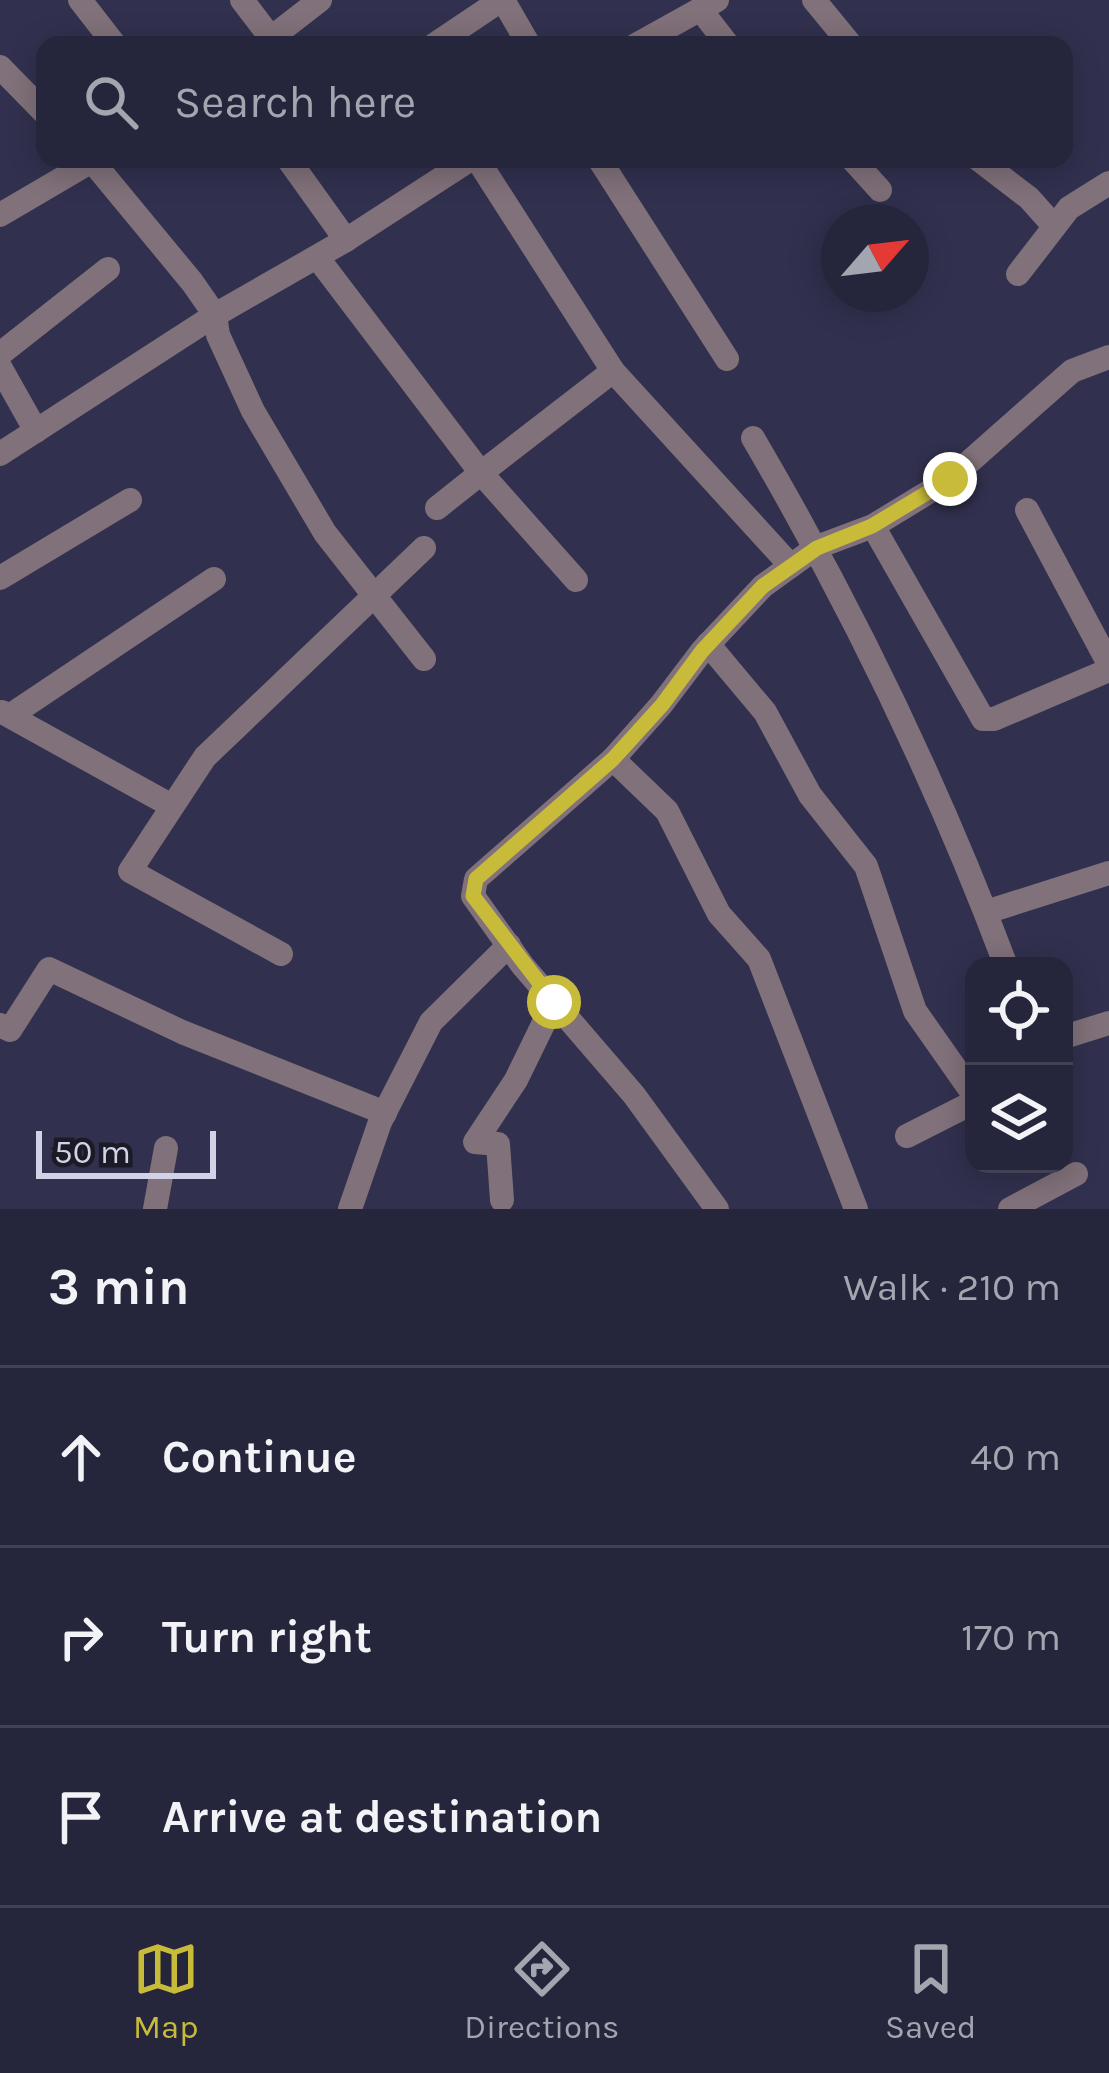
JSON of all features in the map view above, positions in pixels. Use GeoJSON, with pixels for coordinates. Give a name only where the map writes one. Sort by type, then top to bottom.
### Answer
{"type":"FeatureCollection","features":[{"type":"Feature","properties":{"kind":"street"},"geometry":{"type":"LineString","coordinates":[[80,0],[109,36]]}},
{"type":"Feature","properties":{"kind":"street"},"geometry":{"type":"LineString","coordinates":[[242,0],[263,36]]}},
{"type":"Feature","properties":{"kind":"street"},"geometry":{"type":"LineString","coordinates":[[273,36],[320,0]]}},
{"type":"Feature","properties":{"kind":"street"},"geometry":{"type":"LineString","coordinates":[[448,36],[502,0],[524,36]]}},
{"type":"Feature","properties":{"kind":"street"},"geometry":{"type":"LineString","coordinates":[[814,0],[844,36]]}},
{"type":"Feature","properties":{"kind":"street"},"geometry":{"type":"LineString","coordinates":[[652,36],[708,4],[724,36]]}},
{"type":"Feature","properties":{"kind":"street"},"geometry":{"type":"LineString","coordinates":[[0,67],[36,104]]}},
{"type":"Feature","properties":{"kind":"street"},"geometry":{"type":"LineString","coordinates":[[0,215],[79,168]]}},
{"type":"Feature","properties":{"kind":"street"},"geometry":{"type":"LineString","coordinates":[[99,168],[215,315],[218,335],[253,411],[325,533],[424,659]]}},
{"type":"Feature","properties":{"kind":"street"},"geometry":{"type":"LineString","coordinates":[[294,168],[346,240]]}},
{"type":"Feature","properties":{"kind":"street"},"geometry":{"type":"LineString","coordinates":[[0,454],[215,315],[460,168]]}},
{"type":"Feature","properties":{"kind":"street"},"geometry":{"type":"LineString","coordinates":[[480,168],[613,371],[790,566]]}},
{"type":"Feature","properties":{"kind":"street"},"geometry":{"type":"LineString","coordinates":[[605,168],[727,358]]}},
{"type":"Feature","properties":{"kind":"street"},"geometry":{"type":"LineString","coordinates":[[860,168],[880,190]]}},
{"type":"Feature","properties":{"kind":"street"},"geometry":{"type":"LineString","coordinates":[[990,168],[1029,198],[1054,226]]}},
{"type":"Feature","properties":{"kind":"street"},"geometry":{"type":"LineString","coordinates":[[1018,274],[1069,208],[1109,183]]}},
{"type":"Feature","properties":{"kind":"street"},"geometry":{"type":"LineString","coordinates":[[317,257],[481,472],[576,580]]}},
{"type":"Feature","properties":{"kind":"street"},"geometry":{"type":"LineString","coordinates":[[0,354],[107,269]]}},
{"type":"Feature","properties":{"kind":"street"},"geometry":{"type":"LineString","coordinates":[[717,1209],[634,1095],[554,1002],[473,896],[476,879],[613,759],[763,586],[817,548],[872,526],[950,479],[1072,371],[1109,357]]}},
{"type":"Feature","properties":{"kind":"street"},"geometry":{"type":"LineString","coordinates":[[0,367],[36,431]]}},
{"type":"Feature","properties":{"kind":"street"},"geometry":{"type":"LineString","coordinates":[[437,508],[613,371]]}},
{"type":"Feature","properties":{"kind":"street"},"geometry":{"type":"LineString","coordinates":[[752,438],[817,548],[937,792],[1003,957]]}},
{"type":"Feature","properties":{"kind":"street"},"geometry":{"type":"LineString","coordinates":[[0,578],[130,500]]}},
{"type":"Feature","properties":{"kind":"street"},"geometry":{"type":"LineString","coordinates":[[872,526],[983,719],[994,719],[1109,667],[1027,510]]}},
{"type":"Feature","properties":{"kind":"street"},"geometry":{"type":"LineString","coordinates":[[280,954],[130,871],[205,757],[424,548]]}},
{"type":"Feature","properties":{"kind":"street"},"geometry":{"type":"LineString","coordinates":[[172,806],[6,713],[214,579]]}},
{"type":"Feature","properties":{"kind":"street"},"geometry":{"type":"LineString","coordinates":[[708,644],[765,712],[810,795],[866,866],[915,1011],[965,1085]]}},
{"type":"Feature","properties":{"kind":"street"},"geometry":{"type":"LineString","coordinates":[[613,759],[667,811],[719,914],[758,958],[856,1209]]}},
{"type":"Feature","properties":{"kind":"street"},"geometry":{"type":"LineString","coordinates":[[986,912],[1109,873]]}},
{"type":"Feature","properties":{"kind":"street"},"geometry":{"type":"LineString","coordinates":[[350,1209],[385,1112],[431,1022],[509,945]]}},
{"type":"Feature","properties":{"kind":"street"},"geometry":{"type":"LineString","coordinates":[[3,1034],[49,969],[182,1032],[385,1112]]}},
{"type":"Feature","properties":{"kind":"street"},"geometry":{"type":"LineString","coordinates":[[502,1200],[498,1144],[475,1142],[515,1080],[554,1002]]}},
{"type":"Feature","properties":{"kind":"street"},"geometry":{"type":"LineString","coordinates":[[1073,1034],[1109,1023]]}},
{"type":"Feature","properties":{"kind":"street"},"geometry":{"type":"LineString","coordinates":[[908,1136],[965,1103]]}},
{"type":"Feature","properties":{"kind":"street"},"geometry":{"type":"LineString","coordinates":[[155,1209],[166,1148]]}},
{"type":"Feature","properties":{"kind":"street"},"geometry":{"type":"LineString","coordinates":[[1010,1209],[1076,1174]]}},
{"type":"Feature","properties":{"kind":"route"},"geometry":{"type":"LineString","coordinates":[[554,1002],[473,896],[476,879],[613,759],[763,586],[817,548],[872,526],[950,479]]}}]}
